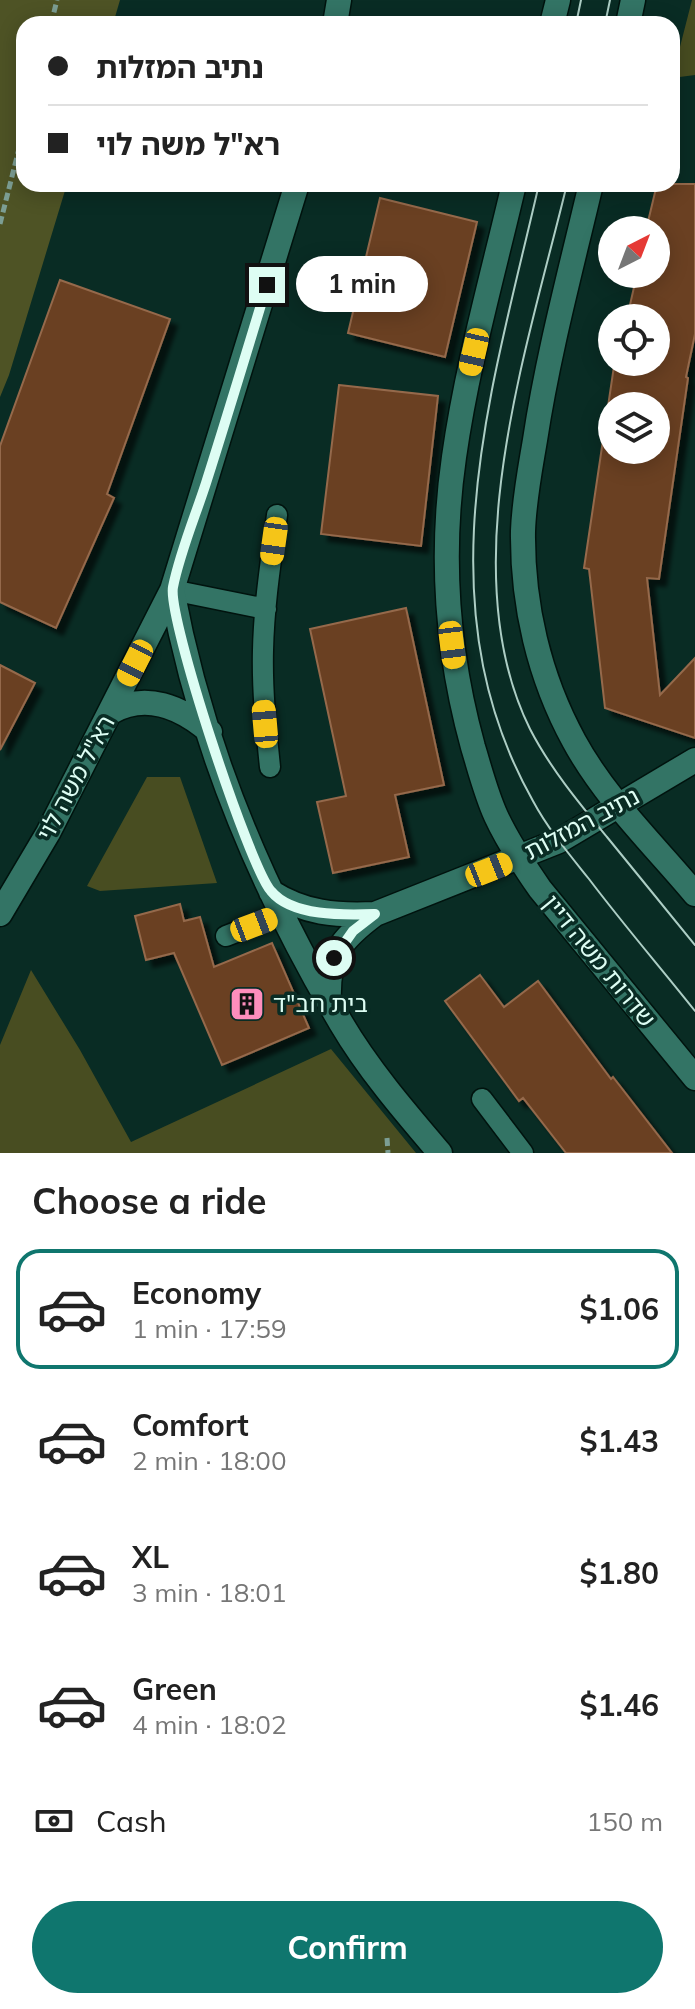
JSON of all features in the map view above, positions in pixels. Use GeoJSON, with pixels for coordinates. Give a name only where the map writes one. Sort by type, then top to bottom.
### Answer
{"type":"FeatureCollection","features":[{"type":"Feature","properties":{"kind":"street","name":"רא\"ל משה לוי"},"geometry":{"type":"LineString","coordinates":[[0,914],[48,833],[172,590],[295,192]]}},
{"type":"Feature","properties":{"kind":"street","name":"שדרות משה דיין"},"geometry":{"type":"LineString","coordinates":[[512,192],[468,380],[454,457],[447,565],[455,670],[468,727],[496,816],[519,859],[548,900],[695,1078]]}},
{"type":"Feature","properties":{"kind":"street"},"geometry":{"type":"LineString","coordinates":[[589,192],[543,389],[527,491],[523,530],[530,615],[539,659],[553,700],[594,774],[695,894]]}},
{"type":"Feature","properties":{"kind":"street"},"geometry":{"type":"LineString","coordinates":[[172,590],[182,644],[210,732],[246,837],[271,892],[341,1024],[399,1105],[440,1153]]}},
{"type":"Feature","properties":{"kind":"street"},"geometry":{"type":"LineString","coordinates":[[111,712],[123,705],[144,702],[169,705],[191,716],[210,732]]}},
{"type":"Feature","properties":{"kind":"street","name":"נתיב המזלות"},"geometry":{"type":"LineString","coordinates":[[329,1001],[328,975],[334,958],[353,931],[375,914],[559,841],[695,760]]}},
{"type":"Feature","properties":{"kind":"street","name":"נתיב המזלות"},"geometry":{"type":"LineString","coordinates":[[271,892],[288,903],[310,911],[341,916],[375,914]]}},
{"type":"Feature","properties":{"kind":"lane"},"geometry":{"type":"LineString","coordinates":[[270,767],[263,703],[266,609],[277,515]]}},
{"type":"Feature","properties":{"kind":"lane"},"geometry":{"type":"LineString","coordinates":[[172,590],[266,609]]}},
{"type":"Feature","properties":{"kind":"lane"},"geometry":{"type":"LineString","coordinates":[[226,936],[282,914]]}},
{"type":"Feature","properties":{"kind":"lane"},"geometry":{"type":"LineString","coordinates":[[482,1099],[523,1153]]}},
{"type":"Feature","properties":{"kind":"path"},"geometry":{"type":"LineString","coordinates":[[0,224],[16,161]]}},
{"type":"Feature","properties":{"kind":"green space"},"geometry":{"type":"Polygon","coordinates":[[[0,0],[120,0],[115,16],[16,16],[16,192],[65,192],[0,397],[0,0]]]}},
{"type":"Feature","properties":{"kind":"green space"},"geometry":{"type":"Polygon","coordinates":[[[692,0],[695,0],[695,75],[680,77],[680,47],[692,0]]]}},
{"type":"Feature","properties":{"kind":"green space"},"geometry":{"type":"Polygon","coordinates":[[[147,777],[180,777],[217,883],[100,891],[87,886],[147,777]]]}},
{"type":"Feature","properties":{"kind":"green space"},"geometry":{"type":"Polygon","coordinates":[[[31,970],[131,1142],[331,1049],[416,1153],[0,1153],[0,1045],[31,970]]]}},
{"type":"Feature","properties":{"kind":"building"},"geometry":{"type":"Polygon","coordinates":[[[680,184],[695,184],[695,334],[686,377],[659,579],[647,578],[660,695],[695,658],[695,738],[605,708],[589,569],[584,568],[599,464],[670,464],[670,392],[610,392],[613,376],[670,376],[670,304],[630,304],[634,288],[670,288],[670,216],[649,216],[655,192],[680,192],[680,184]]]}},
{"type":"Feature","properties":{"kind":"building"},"geometry":{"type":"Polygon","coordinates":[[[380,198],[477,222],[445,357],[348,333],[380,198]]]}},
{"type":"Feature","properties":{"kind":"building"},"geometry":{"type":"Polygon","coordinates":[[[60,280],[170,319],[107,494],[114,498],[56,628],[0,602],[0,446],[60,280]]]}},
{"type":"Feature","properties":{"kind":"building"},"geometry":{"type":"Polygon","coordinates":[[[339,385],[438,396],[421,546],[321,534],[339,385]]]}},
{"type":"Feature","properties":{"kind":"building"},"geometry":{"type":"Polygon","coordinates":[[[406,608],[444,785],[395,795],[409,857],[333,873],[317,802],[346,796],[310,629],[406,608]]]}},
{"type":"Feature","properties":{"kind":"building"},"geometry":{"type":"Polygon","coordinates":[[[0,665],[35,683],[0,750],[0,665]]]}},
{"type":"Feature","properties":{"kind":"building","name":"בית חב\"ד"},"geometry":{"type":"Polygon","coordinates":[[[180,904],[184,921],[200,917],[214,967],[272,943],[309,1028],[222,1065],[174,953],[146,960],[135,916],[180,904]]]}},
{"type":"Feature","properties":{"kind":"building"},"geometry":{"type":"Polygon","coordinates":[[[480,975],[504,1007],[538,981],[611,1079],[613,1077],[672,1153],[566,1153],[523,1098],[519,1101],[445,1001],[480,975]]]}},
{"type":"Feature","properties":{"kind":"tram line"},"geometry":{"type":"LineString","coordinates":[[578,16],[581,0]]}},
{"type":"Feature","properties":{"kind":"tram line"},"geometry":{"type":"LineString","coordinates":[[607,16],[610,0]]}},
{"type":"Feature","properties":{"kind":"tram line"},"geometry":{"type":"LineString","coordinates":[[537,192],[502,339],[476,495],[473,573],[480,650],[499,726],[533,801],[566,851],[695,1011]]}},
{"type":"Feature","properties":{"kind":"tram line"},"geometry":{"type":"LineString","coordinates":[[565,192],[517,386],[504,458],[497,529],[497,600],[507,667],[530,729],[556,771],[695,945]]}},
{"type":"Feature","properties":{"kind":"place","name":"בית חב\"ד"},"geometry":{"type":"Point","coordinates":[247,1004]}},
{"type":"Feature","properties":{"kind":"route"},"geometry":{"type":"LineString","coordinates":[[267,285],[172,590],[182,644],[223,775],[251,850],[271,892],[288,903],[310,911],[341,916],[375,914],[353,931],[334,958]]}}]}
